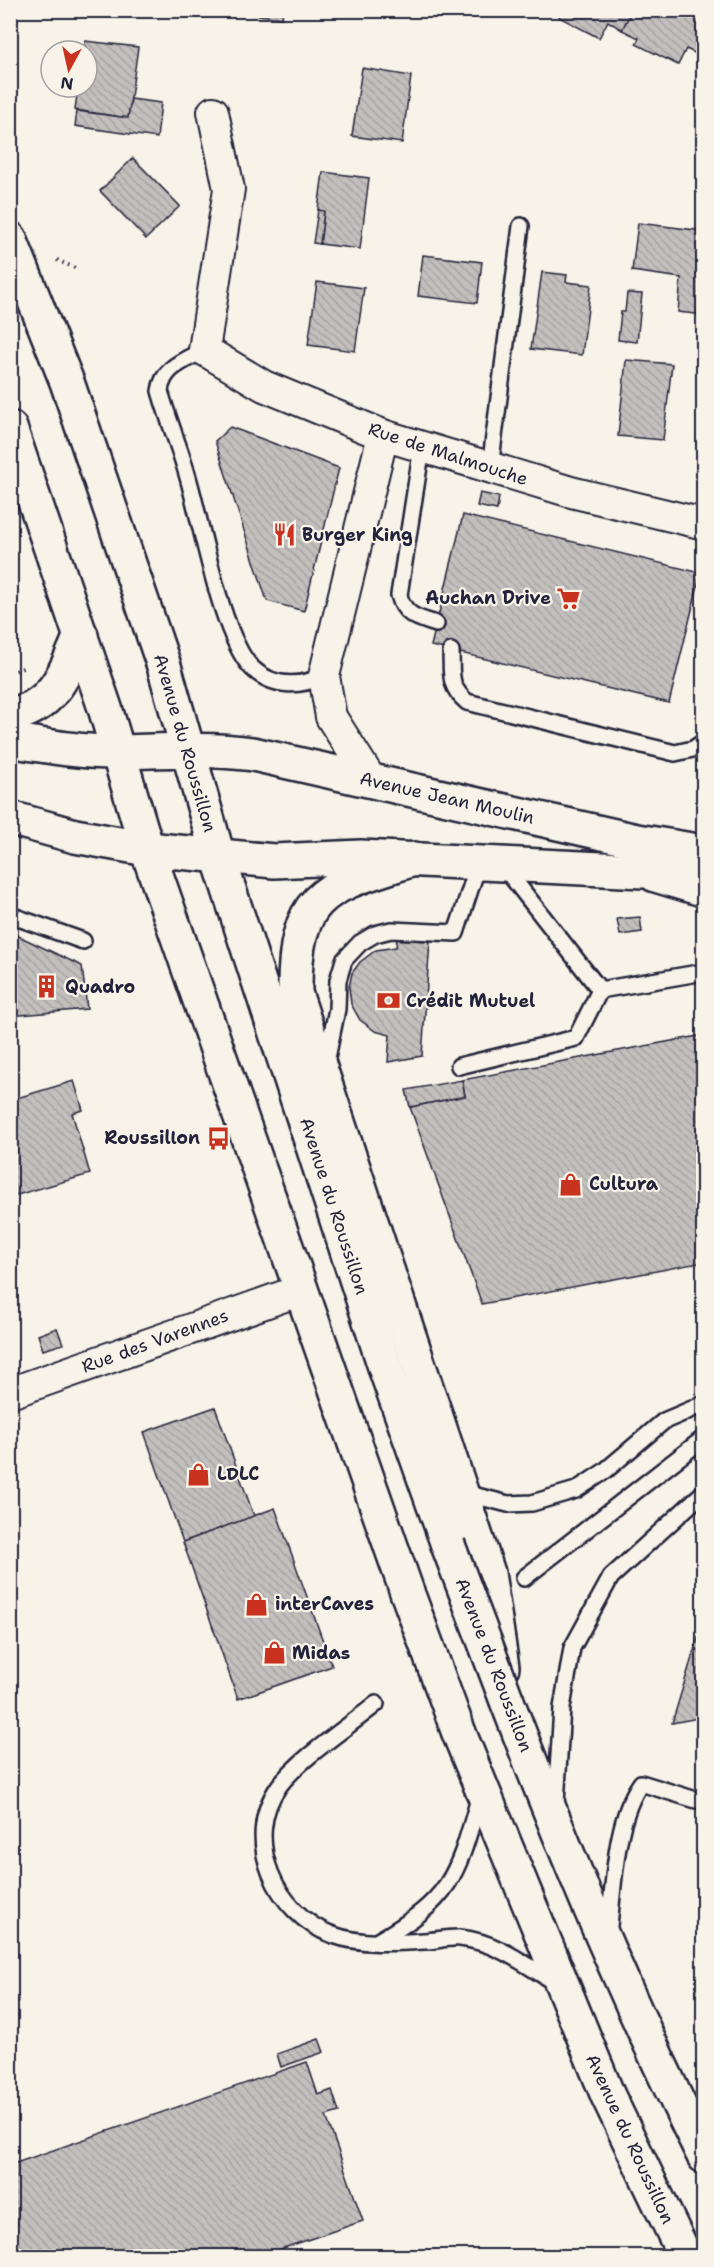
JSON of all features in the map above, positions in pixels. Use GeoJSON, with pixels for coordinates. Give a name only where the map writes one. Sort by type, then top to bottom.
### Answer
{"type":"FeatureCollection","features":[{"type":"Feature","properties":{"kind":"main road","name":"Avenue du Roussillon"},"geometry":{"type":"LineString","coordinates":[[10,238],[66,382],[189,749],[218,856],[300,1045],[387,1373],[448,1545],[554,1824],[646,2039],[704,2156]]}},
{"type":"Feature","properties":{"kind":"main road","name":"Avenue du Roussillon"},"geometry":{"type":"LineString","coordinates":[[10,428],[81,635],[147,849],[407,1592],[459,1733],[608,2096],[686,2256]]}},
{"type":"Feature","properties":{"kind":"main road"},"geometry":{"type":"LineString","coordinates":[[10,715],[39,706],[51,695],[67,669],[81,635]]}},
{"type":"Feature","properties":{"kind":"main road","name":"Avenue Jean Moulin"},"geometry":{"type":"LineString","coordinates":[[10,740],[73,750],[118,752],[189,749],[253,754],[637,841],[704,852]]}},
{"type":"Feature","properties":{"kind":"main road"},"geometry":{"type":"LineString","coordinates":[[10,818],[75,836],[147,849],[274,861],[414,859],[704,874]]}},
{"type":"Feature","properties":{"kind":"main road"},"geometry":{"type":"LineString","coordinates":[[414,859],[342,882],[329,890],[316,904],[300,934],[295,961],[295,993],[300,1045],[488,1573],[507,1701]]}},
{"type":"Feature","properties":{"kind":"street"},"geometry":{"type":"LineString","coordinates":[[204,350],[229,189],[213,112]]}},
{"type":"Feature","properties":{"kind":"street","name":"Rue de Malmouche"},"geometry":{"type":"LineString","coordinates":[[204,350],[264,386],[383,435],[570,492],[704,524]]}},
{"type":"Feature","properties":{"kind":"street"},"geometry":{"type":"LineString","coordinates":[[371,780],[331,717],[324,676],[383,435]]}},
{"type":"Feature","properties":{"kind":"street","name":"Rue des Varennes"},"geometry":{"type":"LineString","coordinates":[[10,1393],[301,1290]]}},
{"type":"Feature","properties":{"kind":"lane"},"geometry":{"type":"LineString","coordinates":[[490,468],[521,226]]}},
{"type":"Feature","properties":{"kind":"lane"},"geometry":{"type":"LineString","coordinates":[[204,350],[168,370],[162,380],[160,391],[186,470],[232,637],[252,668],[278,684],[304,685],[324,676]]}},
{"type":"Feature","properties":{"kind":"lane"},"geometry":{"type":"LineString","coordinates":[[423,447],[399,595],[402,608],[411,615],[436,624]]}},
{"type":"Feature","properties":{"kind":"lane"},"geometry":{"type":"LineString","coordinates":[[451,651],[455,692],[467,702],[675,753],[693,749],[704,742]]}},
{"type":"Feature","properties":{"kind":"lane"},"geometry":{"type":"LineString","coordinates":[[300,1045],[337,1009],[338,980],[344,960],[360,943],[375,934],[391,930],[456,933],[490,863],[600,990]]}},
{"type":"Feature","properties":{"kind":"lane"},"geometry":{"type":"LineString","coordinates":[[614,871],[704,899]]}},
{"type":"Feature","properties":{"kind":"lane"},"geometry":{"type":"LineString","coordinates":[[10,915],[83,941]]}},
{"type":"Feature","properties":{"kind":"lane"},"geometry":{"type":"LineString","coordinates":[[600,990],[704,972]]}},
{"type":"Feature","properties":{"kind":"lane"},"geometry":{"type":"LineString","coordinates":[[459,1066],[576,1038],[600,990]]}},
{"type":"Feature","properties":{"kind":"lane"},"geometry":{"type":"LineString","coordinates":[[460,1492],[508,1503],[532,1503],[576,1490],[605,1471],[664,1421],[704,1404]]}},
{"type":"Feature","properties":{"kind":"lane"},"geometry":{"type":"LineString","coordinates":[[524,1578],[704,1438]]}},
{"type":"Feature","properties":{"kind":"lane"},"geometry":{"type":"LineString","coordinates":[[554,1824],[562,1708],[572,1648],[611,1577],[704,1492]]}},
{"type":"Feature","properties":{"kind":"lane"},"geometry":{"type":"LineString","coordinates":[[376,1704],[283,1782],[267,1812],[264,1838],[272,1879],[295,1912],[312,1925],[333,1936],[376,1942],[456,1937],[472,1940],[508,1953],[562,1988]]}},
{"type":"Feature","properties":{"kind":"lane"},"geometry":{"type":"LineString","coordinates":[[607,1949],[617,1855],[629,1799],[641,1783],[696,1800]]}},
{"type":"Feature","properties":{"kind":"lane"},"geometry":{"type":"LineString","coordinates":[[376,1942],[413,1921],[444,1891],[459,1865],[481,1790]]}},
{"type":"Feature","properties":{"kind":"path"},"geometry":{"type":"LineString","coordinates":[[54,258],[77,269]]}},
{"type":"Feature","properties":{"kind":"path"},"geometry":{"type":"LineString","coordinates":[[10,673],[25,667],[32,657]]}},
{"type":"Feature","properties":{"kind":"building"},"geometry":{"type":"Polygon","coordinates":[[[216,10],[283,10],[282,18],[216,10]]]}},
{"type":"Feature","properties":{"kind":"building"},"geometry":{"type":"Polygon","coordinates":[[[562,10],[632,10],[622,30],[608,21],[599,38],[559,17],[562,10]]]}},
{"type":"Feature","properties":{"kind":"building"},"geometry":{"type":"Polygon","coordinates":[[[632,10],[704,10],[704,45],[699,55],[686,49],[678,65],[636,44],[639,38],[622,30],[632,10]]]}},
{"type":"Feature","properties":{"kind":"building"},"geometry":{"type":"Polygon","coordinates":[[[99,43],[138,47],[128,118],[75,110],[76,99],[99,99],[99,43]]]}},
{"type":"Feature","properties":{"kind":"building"},"geometry":{"type":"Polygon","coordinates":[[[362,68],[411,76],[402,143],[352,136],[362,68]]]}},
{"type":"Feature","properties":{"kind":"building"},"geometry":{"type":"Polygon","coordinates":[[[131,99],[161,103],[157,138],[75,126],[77,111],[128,118],[131,99]]]}},
{"type":"Feature","properties":{"kind":"building"},"geometry":{"type":"Polygon","coordinates":[[[133,158],[180,206],[146,239],[100,191],[133,158]]]}},
{"type":"Feature","properties":{"kind":"building"},"geometry":{"type":"Polygon","coordinates":[[[323,172],[369,178],[360,249],[320,244],[324,211],[318,210],[323,172]]]}},
{"type":"Feature","properties":{"kind":"building"},"geometry":{"type":"Polygon","coordinates":[[[318,210],[324,211],[320,244],[313,243],[318,210]]]}},
{"type":"Feature","properties":{"kind":"building"},"geometry":{"type":"Polygon","coordinates":[[[638,223],[704,231],[704,315],[678,312],[681,278],[632,271],[638,223]]]}},
{"type":"Feature","properties":{"kind":"building"},"geometry":{"type":"Polygon","coordinates":[[[423,255],[482,262],[477,303],[418,296],[423,255]]]}},
{"type":"Feature","properties":{"kind":"building"},"geometry":{"type":"Polygon","coordinates":[[[542,272],[567,275],[566,282],[591,285],[582,355],[531,349],[542,272]]]}},
{"type":"Feature","properties":{"kind":"building"},"geometry":{"type":"Polygon","coordinates":[[[317,282],[364,288],[355,351],[308,345],[317,282]]]}},
{"type":"Feature","properties":{"kind":"building"},"geometry":{"type":"Polygon","coordinates":[[[627,293],[642,294],[637,342],[618,340],[621,312],[625,312],[627,293]]]}},
{"type":"Feature","properties":{"kind":"building"},"geometry":{"type":"Polygon","coordinates":[[[626,360],[672,364],[663,440],[618,436],[626,360]]]}},
{"type":"Feature","properties":{"kind":"building","name":"Burger King"},"geometry":{"type":"Polygon","coordinates":[[[230,427],[339,468],[304,611],[267,601],[215,441],[230,427]]]}},
{"type":"Feature","properties":{"kind":"building"},"geometry":{"type":"Polygon","coordinates":[[[480,493],[499,497],[497,510],[477,506],[480,493]]]}},
{"type":"Feature","properties":{"kind":"building","name":"Auchan Drive"},"geometry":{"type":"Polygon","coordinates":[[[463,515],[701,573],[669,703],[431,646],[463,515]]]}},
{"type":"Feature","properties":{"kind":"building"},"geometry":{"type":"Polygon","coordinates":[[[640,917],[642,932],[620,935],[617,919],[640,917]]]}},
{"type":"Feature","properties":{"kind":"building","name":"Quadro"},"geometry":{"type":"Polygon","coordinates":[[[10,932],[82,966],[87,1009],[10,1016],[10,932]]]}},
{"type":"Feature","properties":{"kind":"building","name":"Crédit Mutuel"},"geometry":{"type":"Polygon","coordinates":[[[397,939],[430,941],[422,1056],[388,1062],[390,1035],[375,1031],[360,1020],[351,1004],[349,987],[352,973],[360,962],[376,950],[396,947],[397,939]]]}},
{"type":"Feature","properties":{"kind":"building","name":"Cultura"},"geometry":{"type":"Polygon","coordinates":[[[704,1035],[704,1262],[482,1304],[410,1107],[465,1096],[462,1080],[704,1035]]]}},
{"type":"Feature","properties":{"kind":"building"},"geometry":{"type":"Polygon","coordinates":[[[462,1080],[465,1096],[410,1107],[406,1090],[462,1080]]]}},
{"type":"Feature","properties":{"kind":"building"},"geometry":{"type":"Polygon","coordinates":[[[74,1081],[83,1110],[72,1113],[90,1174],[10,1197],[10,1100],[74,1081]]]}},
{"type":"Feature","properties":{"kind":"building"},"geometry":{"type":"Polygon","coordinates":[[[57,1328],[63,1344],[43,1350],[38,1335],[57,1328]]]}},
{"type":"Feature","properties":{"kind":"building","name":"LDLC"},"geometry":{"type":"Polygon","coordinates":[[[215,1407],[254,1516],[183,1542],[144,1432],[215,1407]]]}},
{"type":"Feature","properties":{"kind":"building","name":"interCaves"},"geometry":{"type":"Polygon","coordinates":[[[275,1508],[332,1666],[238,1699],[183,1542],[275,1508]]]}},
{"type":"Feature","properties":{"kind":"building"},"geometry":{"type":"Polygon","coordinates":[[[704,1618],[704,1717],[672,1723],[704,1618]]]}},
{"type":"Feature","properties":{"kind":"building"},"geometry":{"type":"Polygon","coordinates":[[[319,2039],[324,2052],[281,2067],[277,2054],[319,2039]]]}},
{"type":"Feature","properties":{"kind":"building"},"geometry":{"type":"Polygon","coordinates":[[[307,2062],[318,2095],[332,2090],[339,2112],[326,2116],[363,2221],[260,2256],[10,2256],[10,2165],[307,2062]]]}},
{"type":"Feature","properties":{"kind":"place","name":"Burger King"},"geometry":{"type":"Point","coordinates":[284,535]}},
{"type":"Feature","properties":{"kind":"place","name":"Auchan Drive"},"geometry":{"type":"Point","coordinates":[569,598]}},
{"type":"Feature","properties":{"kind":"place","name":"Quadro"},"geometry":{"type":"Point","coordinates":[47,987]}},
{"type":"Feature","properties":{"kind":"place","name":"Crédit Mutuel"},"geometry":{"type":"Point","coordinates":[388,1001]}},
{"type":"Feature","properties":{"kind":"place","name":"Roussillon"},"geometry":{"type":"Point","coordinates":[218,1138]}},
{"type":"Feature","properties":{"kind":"place","name":"Cultura"},"geometry":{"type":"Point","coordinates":[571,1184]}},
{"type":"Feature","properties":{"kind":"place","name":"LDLC"},"geometry":{"type":"Point","coordinates":[199,1474]}},
{"type":"Feature","properties":{"kind":"place","name":"interCaves"},"geometry":{"type":"Point","coordinates":[257,1604]}},
{"type":"Feature","properties":{"kind":"place","name":"Midas"},"geometry":{"type":"Point","coordinates":[274,1653]}}]}
